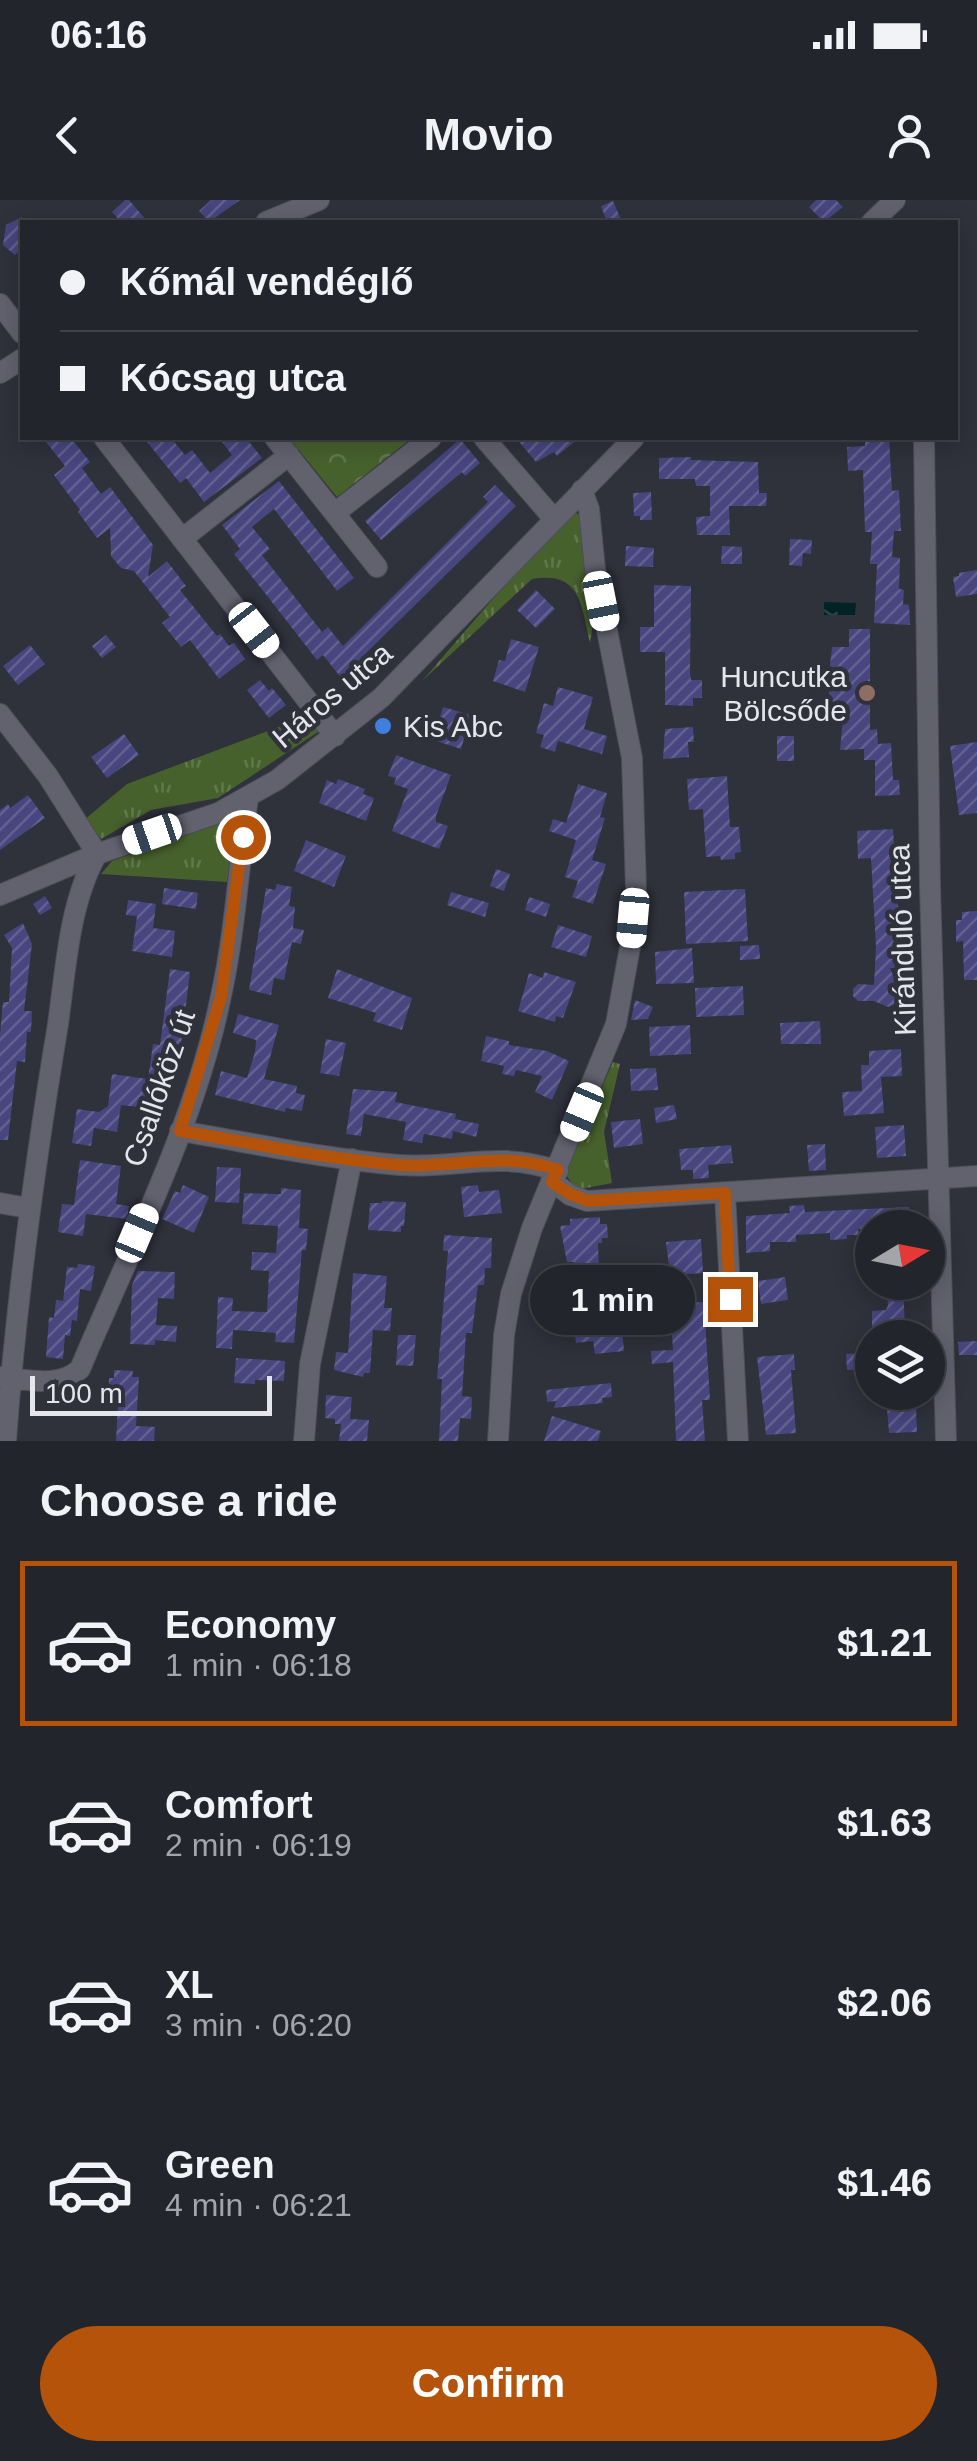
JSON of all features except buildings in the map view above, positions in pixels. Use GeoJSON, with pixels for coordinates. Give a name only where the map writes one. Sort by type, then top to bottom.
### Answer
{"type":"FeatureCollection","features":[{"type":"Feature","properties":{"kind":"street"},"geometry":{"type":"LineString","coordinates":[[290,211],[319,200]]}},
{"type":"Feature","properties":{"kind":"street"},"geometry":{"type":"LineString","coordinates":[[874,220],[897,200]]}},
{"type":"Feature","properties":{"kind":"street"},"geometry":{"type":"LineString","coordinates":[[0,304],[20,330]]}},
{"type":"Feature","properties":{"kind":"street"},"geometry":{"type":"LineString","coordinates":[[106,440],[336,736]]}},
{"type":"Feature","properties":{"kind":"street"},"geometry":{"type":"LineString","coordinates":[[277,440],[377,566]]}},
{"type":"Feature","properties":{"kind":"street"},"geometry":{"type":"LineString","coordinates":[[335,513],[428,440]]}},
{"type":"Feature","properties":{"kind":"street"},"geometry":{"type":"LineString","coordinates":[[486,440],[554,519]]}},
{"type":"Feature","properties":{"kind":"street","name":"Háros utca"},"geometry":{"type":"LineString","coordinates":[[0,895],[97,854],[218,813],[248,798],[336,736],[382,698],[632,440]]}},
{"type":"Feature","properties":{"kind":"street","name":"Kiránduló utca"},"geometry":{"type":"LineString","coordinates":[[924,440],[930,886],[946,1441]]}},
{"type":"Feature","properties":{"kind":"street"},"geometry":{"type":"LineString","coordinates":[[182,539],[289,455]]}},
{"type":"Feature","properties":{"kind":"street"},"geometry":{"type":"LineString","coordinates":[[498,1441],[504,1335],[511,1294],[532,1228],[616,1024],[626,977],[636,889],[632,758],[595,569],[589,509],[582,490]]}},
{"type":"Feature","properties":{"kind":"street"},"geometry":{"type":"LineString","coordinates":[[0,714],[48,776],[97,854],[88,870],[73,925],[28,1208],[5,1377],[6,1441]]}},
{"type":"Feature","properties":{"kind":"street","name":"Csallóköz út"},"geometry":{"type":"LineString","coordinates":[[5,1377],[59,1382],[80,1370],[180,1131],[221,997],[248,798]]}},
{"type":"Feature","properties":{"kind":"street"},"geometry":{"type":"LineString","coordinates":[[180,1131],[352,1160],[426,1165],[509,1158],[532,1161],[555,1176],[570,1194],[588,1201],[977,1176]]}},
{"type":"Feature","properties":{"kind":"street"},"geometry":{"type":"LineString","coordinates":[[304,1441],[310,1364],[352,1160]]}},
{"type":"Feature","properties":{"kind":"street"},"geometry":{"type":"LineString","coordinates":[[725,1193],[738,1441]]}},
{"type":"Feature","properties":{"kind":"street"},"geometry":{"type":"LineString","coordinates":[[0,1203],[28,1208]]}},
{"type":"Feature","properties":{"kind":"green space"},"geometry":{"type":"Polygon","coordinates":[[[291,440],[409,440],[337,497],[291,440]]]}},
{"type":"Feature","properties":{"kind":"green space"},"geometry":{"type":"Polygon","coordinates":[[[575,512],[585,519],[592,612],[590,643],[581,604],[570,585],[548,578],[532,579],[422,681],[517,571],[575,512]]]}},
{"type":"Feature","properties":{"kind":"green space"},"geometry":{"type":"Polygon","coordinates":[[[313,714],[321,730],[218,798],[151,810],[101,839],[84,820],[127,784],[313,714]]]}},
{"type":"Feature","properties":{"kind":"green space"},"geometry":{"type":"Polygon","coordinates":[[[227,821],[235,829],[227,882],[101,874],[112,861],[227,821]]]}},
{"type":"Feature","properties":{"kind":"green space"},"geometry":{"type":"Polygon","coordinates":[[[613,1062],[620,1064],[604,1132],[612,1183],[576,1190],[565,1173],[613,1062]]]}},
{"type":"Feature","properties":{"kind":"water"},"geometry":{"type":"Polygon","coordinates":[[[824,602],[856,603],[855,615],[824,615],[824,602]]]}},
{"type":"Feature","properties":{"kind":"place","name":"Huncutka Bölcsőde"},"geometry":{"type":"Point","coordinates":[867,693]}},
{"type":"Feature","properties":{"kind":"place","name":"Kis Abc"},"geometry":{"type":"Point","coordinates":[383,726]}},
{"type":"Feature","properties":{"kind":"route"},"geometry":{"type":"LineString","coordinates":[[243,837],[221,997],[180,1131],[401,1165],[509,1158],[532,1161],[558,1170],[552,1182],[588,1201],[725,1193],[730,1299]]}}]}
